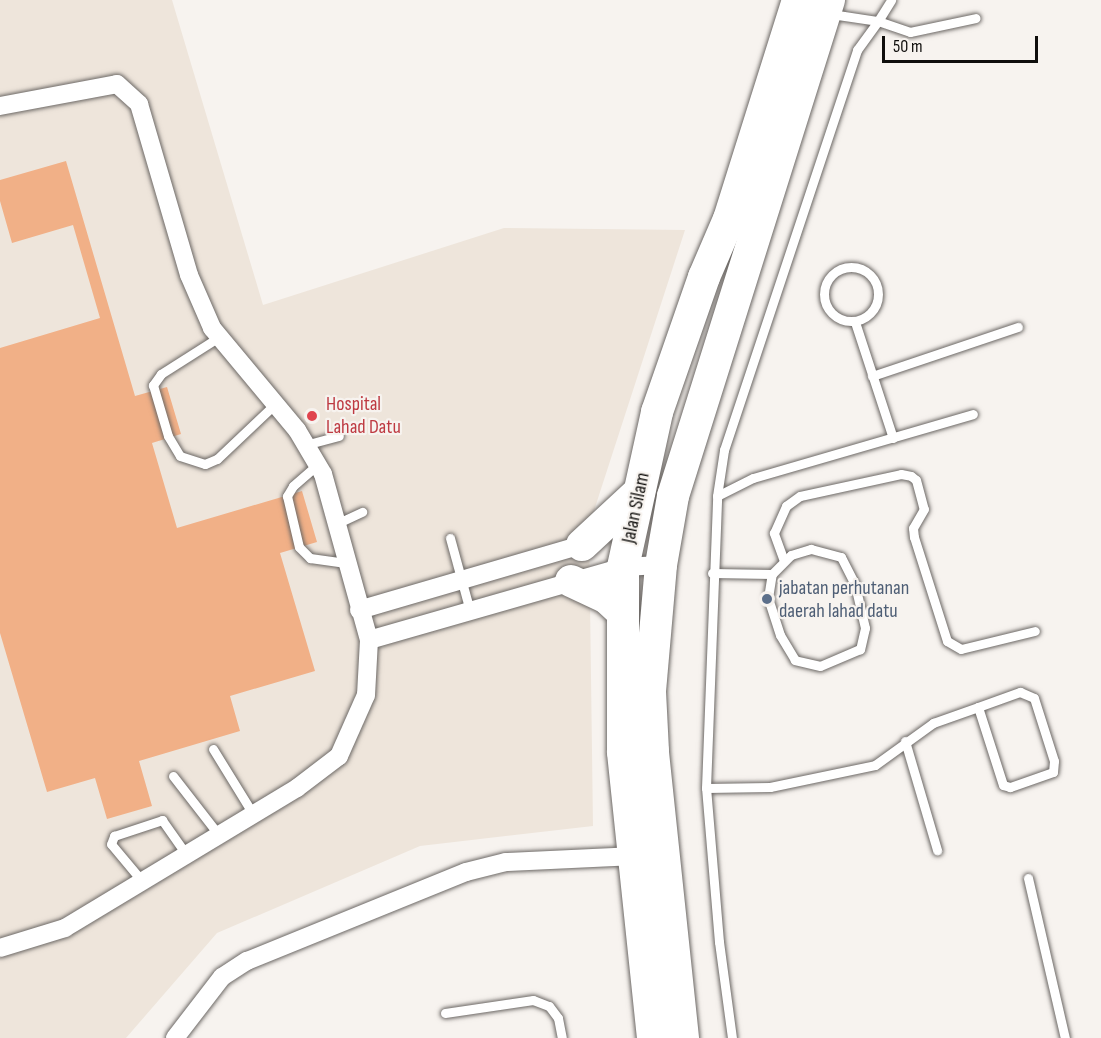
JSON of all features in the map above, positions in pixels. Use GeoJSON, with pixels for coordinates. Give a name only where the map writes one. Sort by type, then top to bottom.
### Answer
{"type":"FeatureCollection","features":[{"type":"Feature","properties":{"kind":"highway","name":"Jalan Silam"},"geometry":{"type":"LineString","coordinates":[[653,1038],[632,856],[623,752],[623,567],[657,412],[700,287],[818,4]]}},
{"type":"Feature","properties":{"kind":"highway","name":"Jalan Silam"},"geometry":{"type":"LineString","coordinates":[[683,1038],[653,751],[650,692],[661,565],[667,528],[818,4]]}},
{"type":"Feature","properties":{"kind":"highway"},"geometry":{"type":"LineString","coordinates":[[582,545],[639,492]]}},
{"type":"Feature","properties":{"kind":"highway"},"geometry":{"type":"LineString","coordinates":[[571,581],[607,598],[622,612]]}},
{"type":"Feature","properties":{"kind":"street"},"geometry":{"type":"LineString","coordinates":[[0,106],[117,84],[128,91],[139,104],[189,275],[219,337],[275,404],[317,465],[369,640],[366,695],[339,756],[253,814],[65,928],[0,948]]}},
{"type":"Feature","properties":{"kind":"street"},"geometry":{"type":"LineString","coordinates":[[359,610],[632,530],[667,528]]}},
{"type":"Feature","properties":{"kind":"street"},"geometry":{"type":"LineString","coordinates":[[369,640],[623,567],[661,565]]}},
{"type":"Feature","properties":{"kind":"street"},"geometry":{"type":"LineString","coordinates":[[175,1038],[222,977],[247,961],[455,876],[506,862],[632,856]]}},
{"type":"Feature","properties":{"kind":"lane"},"geometry":{"type":"LineString","coordinates":[[732,1038],[719,942],[706,788],[712,573],[717,496],[724,450],[857,50],[891,0]]}},
{"type":"Feature","properties":{"kind":"lane"},"geometry":{"type":"LineString","coordinates":[[818,4],[910,32],[976,18]]}},
{"type":"Feature","properties":{"kind":"lane"},"geometry":{"type":"LineString","coordinates":[[850,267],[868,272],[878,288],[876,306],[871,314],[855,322],[837,318],[826,303],[824,293],[832,275],[850,267]]}},
{"type":"Feature","properties":{"kind":"lane"},"geometry":{"type":"LineString","coordinates":[[855,322],[892,438]]}},
{"type":"Feature","properties":{"kind":"lane"},"geometry":{"type":"LineString","coordinates":[[872,376],[1018,327]]}},
{"type":"Feature","properties":{"kind":"lane"},"geometry":{"type":"LineString","coordinates":[[219,337],[161,374],[153,385],[168,436],[180,456],[205,464],[217,459],[275,404]]}},
{"type":"Feature","properties":{"kind":"lane"},"geometry":{"type":"LineString","coordinates":[[717,496],[753,478],[973,414]]}},
{"type":"Feature","properties":{"kind":"lane"},"geometry":{"type":"LineString","coordinates":[[305,445],[339,436]]}},
{"type":"Feature","properties":{"kind":"lane"},"geometry":{"type":"LineString","coordinates":[[317,465],[293,486],[287,496],[299,547],[310,558],[346,562]]}},
{"type":"Feature","properties":{"kind":"lane"},"geometry":{"type":"LineString","coordinates":[[784,561],[774,533],[786,506],[800,496],[901,474],[911,476],[916,480],[924,509],[913,528],[914,537],[947,641],[961,650],[1035,631]]}},
{"type":"Feature","properties":{"kind":"lane"},"geometry":{"type":"LineString","coordinates":[[336,524],[362,512]]}},
{"type":"Feature","properties":{"kind":"lane"},"geometry":{"type":"LineString","coordinates":[[450,538],[470,611]]}},
{"type":"Feature","properties":{"kind":"lane"},"geometry":{"type":"LineString","coordinates":[[811,549],[841,557],[855,585],[865,628],[860,649],[820,666],[795,660],[780,635],[768,598],[772,574],[790,555],[811,549]]}},
{"type":"Feature","properties":{"kind":"lane"},"geometry":{"type":"LineString","coordinates":[[712,573],[772,574]]}},
{"type":"Feature","properties":{"kind":"lane"},"geometry":{"type":"LineString","coordinates":[[706,788],[770,786],[875,765],[905,741],[933,723],[1020,692],[1034,698],[1054,761],[1053,772],[1010,787],[1003,785],[978,707]]}},
{"type":"Feature","properties":{"kind":"lane"},"geometry":{"type":"LineString","coordinates":[[905,741],[937,850]]}},
{"type":"Feature","properties":{"kind":"lane"},"geometry":{"type":"LineString","coordinates":[[213,749],[253,814]]}},
{"type":"Feature","properties":{"kind":"lane"},"geometry":{"type":"LineString","coordinates":[[173,776],[219,835]]}},
{"type":"Feature","properties":{"kind":"lane"},"geometry":{"type":"LineString","coordinates":[[142,881],[111,844],[114,836],[162,820],[186,854]]}},
{"type":"Feature","properties":{"kind":"lane"},"geometry":{"type":"LineString","coordinates":[[1028,878],[1065,1038]]}},
{"type":"Feature","properties":{"kind":"lane"},"geometry":{"type":"LineString","coordinates":[[445,1013],[533,1000],[549,1006],[558,1018],[562,1038]]}},
{"type":"Feature","properties":{"kind":"shaded area","name":"Hospital Lahad Datu"},"geometry":{"type":"Polygon","coordinates":[[[0,0],[172,0],[263,305],[504,228],[685,230],[589,526],[593,826],[420,846],[217,933],[126,1038],[0,1038],[0,0]]]}},
{"type":"Feature","properties":{"kind":"building"},"geometry":{"type":"Polygon","coordinates":[[[66,161],[135,396],[167,387],[181,434],[152,443],[177,528],[302,491],[317,542],[280,553],[315,671],[230,696],[240,731],[139,761],[152,806],[107,819],[95,778],[47,792],[0,633],[0,348],[100,318],[73,225],[12,243],[0,201],[0,180],[66,161]]]}},
{"type":"Feature","properties":{"kind":"place","name":"Hospital Lahad Datu"},"geometry":{"type":"Point","coordinates":[312,416]}},
{"type":"Feature","properties":{"kind":"place","name":"jabatan perhutanan daerah lahad datu"},"geometry":{"type":"Point","coordinates":[767,599]}}]}
